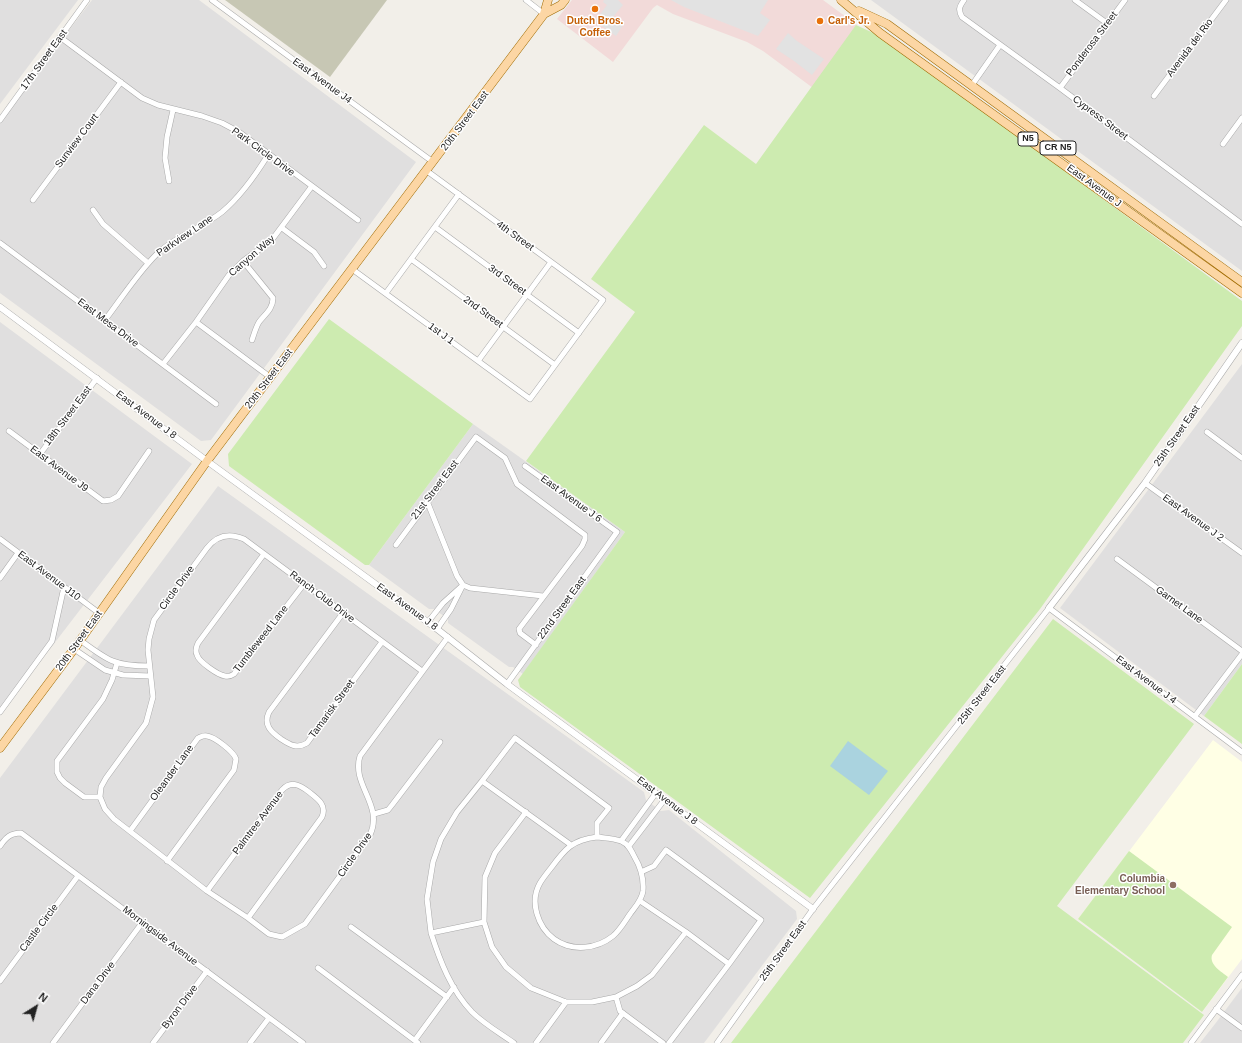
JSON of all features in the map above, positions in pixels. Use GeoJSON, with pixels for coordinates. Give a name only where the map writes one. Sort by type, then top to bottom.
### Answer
{"type":"FeatureCollection","features":[{"type":"Feature","properties":{"kind":"main road","name":"20th Street East"},"geometry":{"type":"LineString","coordinates":[[0,748],[80,640],[207,461],[544,14],[548,0]]}},
{"type":"Feature","properties":{"kind":"main road","name":"20th Street East"},"geometry":{"type":"LineString","coordinates":[[544,14],[561,5],[565,0]]}},
{"type":"Feature","properties":{"kind":"main road","name":"East Avenue J"},"geometry":{"type":"LineString","coordinates":[[841,0],[887,24],[1242,282]]}},
{"type":"Feature","properties":{"kind":"main road","name":"East Avenue J"},"geometry":{"type":"LineString","coordinates":[[850,6],[880,33],[1242,293]]}},
{"type":"Feature","properties":{"kind":"street","name":"17th Street East"},"geometry":{"type":"LineString","coordinates":[[0,120],[87,0]]}},
{"type":"Feature","properties":{"kind":"street","name":"East Avenue J4"},"geometry":{"type":"LineString","coordinates":[[212,0],[433,162]]}},
{"type":"Feature","properties":{"kind":"street"},"geometry":{"type":"LineString","coordinates":[[526,0],[544,14]]}},
{"type":"Feature","properties":{"kind":"street","name":"Cypress Street"},"geometry":{"type":"LineString","coordinates":[[964,0],[959,6],[959,12],[962,17],[1242,224]]}},
{"type":"Feature","properties":{"kind":"street"},"geometry":{"type":"LineString","coordinates":[[1075,0],[1108,24]]}},
{"type":"Feature","properties":{"kind":"street","name":"Ponderosa Street"},"geometry":{"type":"LineString","coordinates":[[1060,88],[1125,0]]}},
{"type":"Feature","properties":{"kind":"street","name":"Avenida del Rio"},"geometry":{"type":"LineString","coordinates":[[1154,96],[1226,0]]}},
{"type":"Feature","properties":{"kind":"street","name":"Park Circle Drive"},"geometry":{"type":"LineString","coordinates":[[60,36],[142,98],[173,110],[202,116],[222,123],[238,132],[358,220]]}},
{"type":"Feature","properties":{"kind":"street"},"geometry":{"type":"LineString","coordinates":[[972,85],[1000,45]]}},
{"type":"Feature","properties":{"kind":"street","name":"Sunview Court"},"geometry":{"type":"LineString","coordinates":[[33,200],[121,82]]}},
{"type":"Feature","properties":{"kind":"street"},"geometry":{"type":"LineString","coordinates":[[169,181],[165,158],[167,137],[173,110]]}},
{"type":"Feature","properties":{"kind":"street"},"geometry":{"type":"LineString","coordinates":[[1223,144],[1242,118]]}},
{"type":"Feature","properties":{"kind":"street","name":"Parkview Lane"},"geometry":{"type":"LineString","coordinates":[[105,320],[148,263],[161,251],[221,213],[235,200],[250,182],[268,155]]}},
{"type":"Feature","properties":{"kind":"street","name":"4th Street"},"geometry":{"type":"LineString","coordinates":[[427,171],[603,300],[579,333]]}},
{"type":"Feature","properties":{"kind":"street","name":"Canyon Way"},"geometry":{"type":"LineString","coordinates":[[163,364],[196,322],[229,274],[243,261],[271,241],[312,186]]}},
{"type":"Feature","properties":{"kind":"street"},"geometry":{"type":"LineString","coordinates":[[386,293],[459,194]]}},
{"type":"Feature","properties":{"kind":"street"},"geometry":{"type":"LineString","coordinates":[[93,210],[103,224],[148,263]]}},
{"type":"Feature","properties":{"kind":"street","name":"3rd Street"},"geometry":{"type":"LineString","coordinates":[[435,227],[579,333]]}},
{"type":"Feature","properties":{"kind":"street"},"geometry":{"type":"LineString","coordinates":[[282,228],[314,252],[324,266]]}},
{"type":"Feature","properties":{"kind":"street","name":"East Mesa Drive"},"geometry":{"type":"LineString","coordinates":[[0,243],[216,404]]}},
{"type":"Feature","properties":{"kind":"street","name":"2nd Street"},"geometry":{"type":"LineString","coordinates":[[411,259],[555,365]]}},
{"type":"Feature","properties":{"kind":"street"},"geometry":{"type":"LineString","coordinates":[[243,261],[273,298],[273,303],[259,323],[252,340]]}},
{"type":"Feature","properties":{"kind":"street"},"geometry":{"type":"LineString","coordinates":[[478,361],[551,262]]}},
{"type":"Feature","properties":{"kind":"street","name":"1st J 1"},"geometry":{"type":"LineString","coordinates":[[352,269],[530,399],[555,365]]}},
{"type":"Feature","properties":{"kind":"street","name":"East Avenue J 8"},"geometry":{"type":"LineString","coordinates":[[0,307],[207,461],[428,622],[507,684],[813,909]]}},
{"type":"Feature","properties":{"kind":"street"},"geometry":{"type":"LineString","coordinates":[[196,322],[270,378]]}},
{"type":"Feature","properties":{"kind":"street"},"geometry":{"type":"LineString","coordinates":[[555,365],[579,333]]}},
{"type":"Feature","properties":{"kind":"street","name":"25th Street East"},"geometry":{"type":"LineString","coordinates":[[716,1043],[813,909],[1050,608],[1145,482],[1242,343]]}},
{"type":"Feature","properties":{"kind":"street","name":"18th Street East"},"geometry":{"type":"LineString","coordinates":[[40,454],[97,378]]}},
{"type":"Feature","properties":{"kind":"street","name":"East Avenue J9"},"geometry":{"type":"LineString","coordinates":[[9,431],[103,501],[111,500],[118,496],[149,451]]}},
{"type":"Feature","properties":{"kind":"street"},"geometry":{"type":"LineString","coordinates":[[1206,432],[1242,458]]}},
{"type":"Feature","properties":{"kind":"street","name":"21st Street East"},"geometry":{"type":"LineString","coordinates":[[396,544],[476,437],[505,458],[517,484],[585,535],[582,546],[543,596]]}},
{"type":"Feature","properties":{"kind":"street","name":"East Avenue J 6"},"geometry":{"type":"LineString","coordinates":[[525,466],[617,532]]}},
{"type":"Feature","properties":{"kind":"street","name":"East Avenue J 2"},"geometry":{"type":"LineString","coordinates":[[1145,482],[1242,553]]}},
{"type":"Feature","properties":{"kind":"street"},"geometry":{"type":"LineString","coordinates":[[427,501],[457,576],[463,585],[470,588],[543,596],[519,629],[520,633],[536,645]]}},
{"type":"Feature","properties":{"kind":"street","name":"22nd Street East"},"geometry":{"type":"LineString","coordinates":[[507,684],[617,532]]}},
{"type":"Feature","properties":{"kind":"street","name":"Ranch Club Drive"},"geometry":{"type":"LineString","coordinates":[[217,538],[224,536],[238,536],[422,671]]}},
{"type":"Feature","properties":{"kind":"street","name":"Circle Drive"},"geometry":{"type":"LineString","coordinates":[[100,798],[101,787],[106,778],[146,723],[153,697],[149,666],[149,639],[154,620],[207,548],[217,538]]}},
{"type":"Feature","properties":{"kind":"street","name":"East Avenue J10"},"geometry":{"type":"LineString","coordinates":[[0,539],[99,613]]}},
{"type":"Feature","properties":{"kind":"street"},"geometry":{"type":"LineString","coordinates":[[0,578],[18,553]]}},
{"type":"Feature","properties":{"kind":"street","name":"Tumbleweed Lane"},"geometry":{"type":"LineString","coordinates":[[264,554],[198,643],[196,654],[202,662],[221,675],[228,676],[234,674],[304,584]]}},
{"type":"Feature","properties":{"kind":"street","name":"Garnet Lane"},"geometry":{"type":"LineString","coordinates":[[1117,559],[1242,653]]}},
{"type":"Feature","properties":{"kind":"street"},"geometry":{"type":"LineString","coordinates":[[428,622],[443,603],[463,585]]}},
{"type":"Feature","properties":{"kind":"street"},"geometry":{"type":"LineString","coordinates":[[437,629],[451,609],[463,585]]}},
{"type":"Feature","properties":{"kind":"street"},"geometry":{"type":"LineString","coordinates":[[0,712],[52,641],[64,587]]}},
{"type":"Feature","properties":{"kind":"street","name":"East Avenue J 4"},"geometry":{"type":"LineString","coordinates":[[1050,608],[1242,752]]}},
{"type":"Feature","properties":{"kind":"street","name":"Tamarisk Street"},"geometry":{"type":"LineString","coordinates":[[342,613],[267,715],[269,729],[287,744],[300,746],[310,740],[382,642]]}},
{"type":"Feature","properties":{"kind":"street"},"geometry":{"type":"LineString","coordinates":[[440,742],[392,806],[388,810],[374,814],[358,771],[360,756],[448,638]]}},
{"type":"Feature","properties":{"kind":"street"},"geometry":{"type":"LineString","coordinates":[[80,640],[109,661],[132,666],[149,666]]}},
{"type":"Feature","properties":{"kind":"street"},"geometry":{"type":"LineString","coordinates":[[74,648],[105,670],[123,675],[150,676]]}},
{"type":"Feature","properties":{"kind":"street"},"geometry":{"type":"LineString","coordinates":[[1195,716],[1242,653]]}},
{"type":"Feature","properties":{"kind":"street"},"geometry":{"type":"LineString","coordinates":[[117,663],[103,699],[57,761],[57,772],[60,778],[84,797],[100,798],[105,809],[114,819],[207,891],[248,918]]}},
{"type":"Feature","properties":{"kind":"street","name":"Oleander Lane"},"geometry":{"type":"LineString","coordinates":[[130,831],[198,738],[205,736],[211,737],[231,751],[236,759],[236,766],[234,770],[167,861]]}},
{"type":"Feature","properties":{"kind":"street"},"geometry":{"type":"LineString","coordinates":[[514,1043],[472,1012],[454,988],[438,956],[431,933],[427,899],[433,862],[440,839],[457,812],[515,738],[609,808],[597,823],[596,837]]}},
{"type":"Feature","properties":{"kind":"street"},"geometry":{"type":"LineString","coordinates":[[482,781],[571,845]]}},
{"type":"Feature","properties":{"kind":"street","name":"Palmtree Avenue"},"geometry":{"type":"LineString","coordinates":[[207,891],[282,790],[291,784],[301,786],[321,801],[324,810],[322,817],[248,918]]}},
{"type":"Feature","properties":{"kind":"street"},"geometry":{"type":"LineString","coordinates":[[621,841],[656,793]]}},
{"type":"Feature","properties":{"kind":"street"},"geometry":{"type":"LineString","coordinates":[[629,846],[665,799]]}},
{"type":"Feature","properties":{"kind":"street"},"geometry":{"type":"LineString","coordinates":[[526,812],[494,854],[485,877],[484,922],[492,947],[506,967],[531,988],[566,1002],[592,1002],[616,997],[637,986],[652,975],[686,932]]}},
{"type":"Feature","properties":{"kind":"street","name":"Circle Drive"},"geometry":{"type":"LineString","coordinates":[[248,918],[269,934],[282,937],[305,924],[368,839],[373,827],[374,814]]}},
{"type":"Feature","properties":{"kind":"street","name":"Morningside Avenue"},"geometry":{"type":"LineString","coordinates":[[0,846],[6,837],[14,833],[21,833],[303,1043]]}},
{"type":"Feature","properties":{"kind":"street"},"geometry":{"type":"LineString","coordinates":[[596,837],[621,841],[629,846],[641,872],[643,891],[640,901],[614,935],[600,945],[579,948],[560,943],[548,934],[541,924],[536,909],[535,897],[540,883],[560,856],[571,845],[583,839],[596,837]]}},
{"type":"Feature","properties":{"kind":"street"},"geometry":{"type":"LineString","coordinates":[[641,872],[654,866],[666,850],[761,920],[669,1043]]}},
{"type":"Feature","properties":{"kind":"street","name":"Castle Circle"},"geometry":{"type":"LineString","coordinates":[[0,981],[78,876]]}},
{"type":"Feature","properties":{"kind":"street"},"geometry":{"type":"LineString","coordinates":[[640,901],[686,932],[729,964]]}},
{"type":"Feature","properties":{"kind":"street"},"geometry":{"type":"LineString","coordinates":[[431,933],[484,922]]}},
{"type":"Feature","properties":{"kind":"street","name":"Dana Drive"},"geometry":{"type":"LineString","coordinates":[[53,1043],[142,923]]}},
{"type":"Feature","properties":{"kind":"street"},"geometry":{"type":"LineString","coordinates":[[351,927],[447,997]]}},
{"type":"Feature","properties":{"kind":"street"},"geometry":{"type":"LineString","coordinates":[[318,968],[416,1042],[454,988]]}},
{"type":"Feature","properties":{"kind":"street","name":"Byron Drive"},"geometry":{"type":"LineString","coordinates":[[153,1043],[207,971]]}},
{"type":"Feature","properties":{"kind":"street"},"geometry":{"type":"LineString","coordinates":[[1191,1043],[1242,975]]}},
{"type":"Feature","properties":{"kind":"street"},"geometry":{"type":"LineString","coordinates":[[616,997],[620,1011],[623,1014],[663,1043]]}},
{"type":"Feature","properties":{"kind":"street"},"geometry":{"type":"LineString","coordinates":[[536,1043],[566,1002]]}},
{"type":"Feature","properties":{"kind":"street"},"geometry":{"type":"LineString","coordinates":[[1216,1009],[1242,1028]]}},
{"type":"Feature","properties":{"kind":"street"},"geometry":{"type":"LineString","coordinates":[[601,1043],[623,1014]]}},
{"type":"Feature","properties":{"kind":"street"},"geometry":{"type":"LineString","coordinates":[[250,1043],[269,1018]]}},
{"type":"Feature","properties":{"kind":"shaded area"},"geometry":{"type":"Polygon","coordinates":[[[0,0],[78,0],[0,104],[0,0]]]}},
{"type":"Feature","properties":{"kind":"shaded area"},"geometry":{"type":"Polygon","coordinates":[[[92,0],[199,0],[416,162],[211,440],[201,441],[0,293],[0,121],[92,0]]]}},
{"type":"Feature","properties":{"kind":"shaded area"},"geometry":{"type":"Polygon","coordinates":[[[225,0],[387,0],[330,77],[225,0]]]}},
{"type":"Feature","properties":{"kind":"shaded area"},"geometry":{"type":"Polygon","coordinates":[[[572,0],[823,0],[857,25],[813,88],[763,51],[747,42],[673,14],[657,5],[653,8],[613,62],[557,19],[572,0]]]}},
{"type":"Feature","properties":{"kind":"shaded area"},"geometry":{"type":"Polygon","coordinates":[[[604,0],[618,0],[623,5],[613,17],[623,25],[616,36],[595,21],[607,5],[603,2],[604,0]]]}},
{"type":"Feature","properties":{"kind":"shaded area"},"geometry":{"type":"Polygon","coordinates":[[[671,0],[768,0],[760,13],[770,20],[758,36],[684,7],[671,0]]]}},
{"type":"Feature","properties":{"kind":"shaded area"},"geometry":{"type":"Polygon","coordinates":[[[871,0],[1242,0],[1242,271],[871,0]]]}},
{"type":"Feature","properties":{"kind":"shaded area"},"geometry":{"type":"Polygon","coordinates":[[[788,33],[797,41],[824,59],[812,75],[776,49],[788,33]]]}},
{"type":"Feature","properties":{"kind":"shaded area"},"geometry":{"type":"Polygon","coordinates":[[[0,322],[192,464],[0,714],[0,322]]]}},
{"type":"Feature","properties":{"kind":"shaded area"},"geometry":{"type":"Polygon","coordinates":[[[1242,364],[1242,664],[1204,716],[1060,608],[1242,364]]]}},
{"type":"Feature","properties":{"kind":"shaded area"},"geometry":{"type":"Polygon","coordinates":[[[473,424],[625,532],[523,674],[513,667],[509,667],[448,623],[448,619],[434,609],[429,609],[369,565],[473,424]]]}},
{"type":"Feature","properties":{"kind":"shaded area"},"geometry":{"type":"Polygon","coordinates":[[[218,486],[644,792],[646,800],[661,811],[669,810],[796,911],[797,919],[704,1043],[0,1043],[0,778],[218,486]]]}},
{"type":"Feature","properties":{"kind":"shaded area","name":"Columbia Elementary School"},"geometry":{"type":"Polygon","coordinates":[[[1213,740],[1242,762],[1242,959],[1202,1012],[1078,919],[1213,740]]]}},
{"type":"Feature","properties":{"kind":"shaded area"},"geometry":{"type":"Polygon","coordinates":[[[1242,988],[1242,1043],[1200,1043],[1215,1024],[1242,988]]]}},
{"type":"Feature","properties":{"kind":"green space"},"geometry":{"type":"Polygon","coordinates":[[[856,25],[882,37],[1242,301],[1242,326],[1040,609],[810,898],[520,687],[518,680],[625,532],[526,461],[635,312],[591,279],[704,125],[756,164],[856,25]]]}},
{"type":"Feature","properties":{"kind":"green space"},"geometry":{"type":"Polygon","coordinates":[[[329,319],[473,424],[369,565],[365,565],[229,466],[228,454],[329,319]]]}},
{"type":"Feature","properties":{"kind":"green space"},"geometry":{"type":"Polygon","coordinates":[[[1053,619],[1194,724],[1057,906],[1204,1015],[1183,1043],[731,1043],[1053,619]]]}},
{"type":"Feature","properties":{"kind":"green space"},"geometry":{"type":"Polygon","coordinates":[[[1242,664],[1242,744],[1204,716],[1242,664]]]}},
{"type":"Feature","properties":{"kind":"green space"},"geometry":{"type":"Polygon","coordinates":[[[1129,851],[1232,927],[1212,955],[1212,962],[1214,965],[1228,977],[1202,1012],[1078,919],[1129,851]]]}},
{"type":"Feature","properties":{"kind":"water"},"geometry":{"type":"Polygon","coordinates":[[[848,741],[888,771],[869,795],[830,766],[848,741]]]}},
{"type":"Feature","properties":{"kind":"place","name":"Dutch Bros. Coffee"},"geometry":{"type":"Point","coordinates":[595,9]}},
{"type":"Feature","properties":{"kind":"place","name":"Carl's Jr."},"geometry":{"type":"Point","coordinates":[820,21]}},
{"type":"Feature","properties":{"kind":"place","name":"Columbia Elementary School"},"geometry":{"type":"Point","coordinates":[1173,885]}}]}
